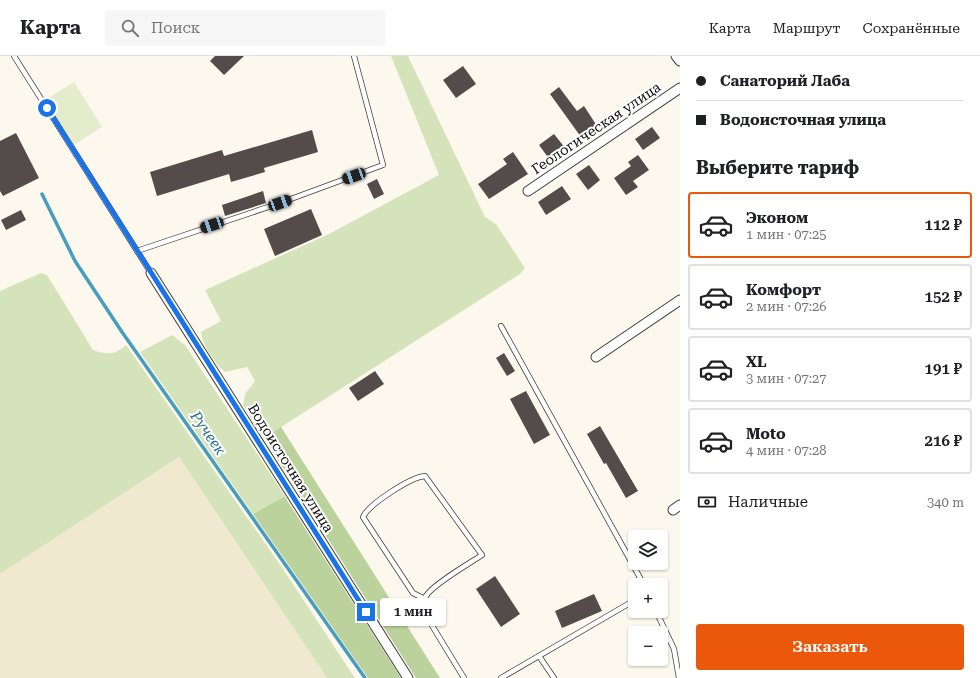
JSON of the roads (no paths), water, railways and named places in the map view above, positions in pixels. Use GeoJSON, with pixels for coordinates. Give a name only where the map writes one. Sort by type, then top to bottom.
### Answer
{"type":"FeatureCollection","features":[{"type":"Feature","properties":{"kind":"street"},"geometry":{"type":"LineString","coordinates":[[676,56],[680,61]]}},
{"type":"Feature","properties":{"kind":"street","name":"Геологическая улица"},"geometry":{"type":"LineString","coordinates":[[528,191],[680,88]]}},
{"type":"Feature","properties":{"kind":"street","name":"Водоисточная улица"},"geometry":{"type":"LineString","coordinates":[[151,273],[408,678]]}},
{"type":"Feature","properties":{"kind":"street"},"geometry":{"type":"LineString","coordinates":[[596,357],[680,300]]}},
{"type":"Feature","properties":{"kind":"lane"},"geometry":{"type":"LineString","coordinates":[[14,56],[151,273]]}},
{"type":"Feature","properties":{"kind":"lane"},"geometry":{"type":"LineString","coordinates":[[137,251],[280,203],[383,165],[354,56]]}},
{"type":"Feature","properties":{"kind":"lane"},"geometry":{"type":"LineString","coordinates":[[501,326],[640,578]]}},
{"type":"Feature","properties":{"kind":"lane"},"geometry":{"type":"LineString","coordinates":[[425,599],[414,593],[363,517],[366,512],[394,491],[418,477],[425,476],[482,556],[436,586],[426,594],[425,599],[425,614],[464,678]]}},
{"type":"Feature","properties":{"kind":"lane"},"geometry":{"type":"LineString","coordinates":[[501,678],[628,604]]}},
{"type":"Feature","properties":{"kind":"lane"},"geometry":{"type":"LineString","coordinates":[[659,618],[674,649],[679,678]]}},
{"type":"Feature","properties":{"kind":"lane"},"geometry":{"type":"LineString","coordinates":[[539,656],[554,678]]}},
{"type":"Feature","properties":{"kind":"waterway","name":"Ручеек"},"geometry":{"type":"LineString","coordinates":[[42,194],[75,261],[122,332],[365,678]]}}]}
